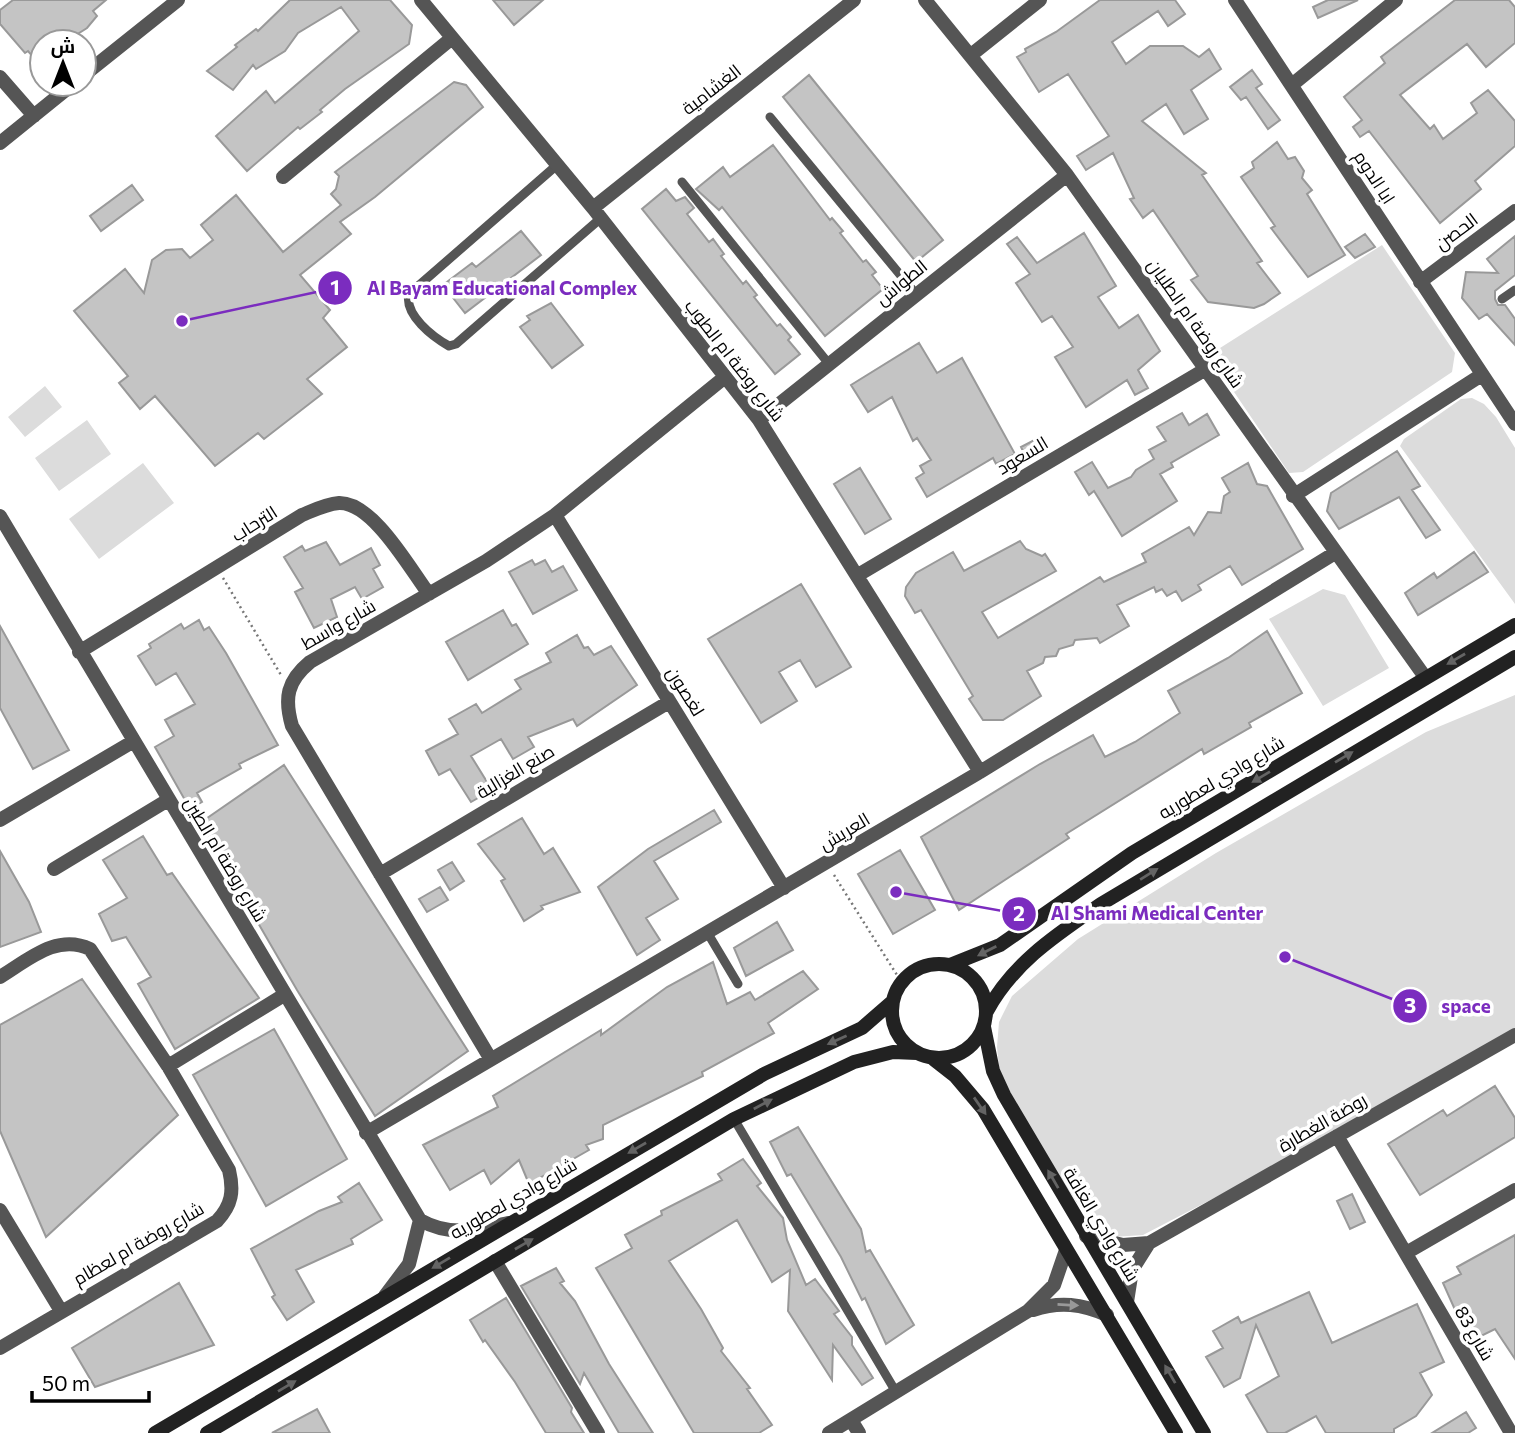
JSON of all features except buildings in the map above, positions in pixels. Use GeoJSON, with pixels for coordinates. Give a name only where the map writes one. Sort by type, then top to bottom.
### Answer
{"type":"FeatureCollection","features":[{"type":"Feature","properties":{"kind":"street"},"geometry":{"type":"LineString","coordinates":[[98,64],[178,0]]}},
{"type":"Feature","properties":{"kind":"street","name":"شارع روضة ام الطوب"},"geometry":{"type":"LineString","coordinates":[[421,0],[597,213],[759,420],[980,772]]}},
{"type":"Feature","properties":{"kind":"street","name":"الغشامية"},"geometry":{"type":"LineString","coordinates":[[597,213],[854,0]]}},
{"type":"Feature","properties":{"kind":"street","name":"شارع روضة ام الطليان"},"geometry":{"type":"LineString","coordinates":[[925,0],[1067,174],[1293,496],[1425,677]]}},
{"type":"Feature","properties":{"kind":"street"},"geometry":{"type":"LineString","coordinates":[[971,55],[1040,0]]}},
{"type":"Feature","properties":{"kind":"street","name":"ابا الدوم"},"geometry":{"type":"LineString","coordinates":[[1235,0],[1293,84],[1480,376],[1510,406],[1515,424]]}},
{"type":"Feature","properties":{"kind":"street"},"geometry":{"type":"LineString","coordinates":[[1293,84],[1396,0]]}},
{"type":"Feature","properties":{"kind":"street"},"geometry":{"type":"LineString","coordinates":[[283,177],[452,38]]}},
{"type":"Feature","properties":{"kind":"street"},"geometry":{"type":"LineString","coordinates":[[0,77],[34,116]]}},
{"type":"Feature","properties":{"kind":"street"},"geometry":{"type":"LineString","coordinates":[[0,144],[56,98]]}},
{"type":"Feature","properties":{"kind":"street","name":"الطواش"},"geometry":{"type":"LineString","coordinates":[[759,420],[1067,174]]}},
{"type":"Feature","properties":{"kind":"street","name":"الحصن"},"geometry":{"type":"LineString","coordinates":[[1420,282],[1515,211]]}},
{"type":"Feature","properties":{"kind":"street","name":"السعود"},"geometry":{"type":"LineString","coordinates":[[858,575],[1206,369]]}},
{"type":"Feature","properties":{"kind":"street"},"geometry":{"type":"LineString","coordinates":[[1293,496],[1480,376]]}},
{"type":"Feature","properties":{"kind":"street","name":"شارع واسط"},"geometry":{"type":"LineString","coordinates":[[288,686],[310,662],[486,561],[555,515],[725,377]]}},
{"type":"Feature","properties":{"kind":"street","name":"الترحاب"},"geometry":{"type":"LineString","coordinates":[[79,652],[302,515],[319,507],[340,503],[358,508],[373,519],[429,594]]}},
{"type":"Feature","properties":{"kind":"street","name":"لغصون"},"geometry":{"type":"LineString","coordinates":[[555,515],[784,888]]}},
{"type":"Feature","properties":{"kind":"street","name":"شارع روضة ام الطين"},"geometry":{"type":"LineString","coordinates":[[0,516],[420,1220]]}},
{"type":"Feature","properties":{"kind":"street","name":"العريش"},"geometry":{"type":"LineString","coordinates":[[366,1133],[980,772],[1335,553]]}},
{"type":"Feature","properties":{"kind":"street","name":"شارع وادي لعطوريه"},"geometry":{"type":"LineString","coordinates":[[950,965],[1000,945],[1132,853],[1515,625]]}},
{"type":"Feature","properties":{"kind":"street"},"geometry":{"type":"LineString","coordinates":[[987,1011],[1016,968],[1039,947],[1101,904],[1515,657]]}},
{"type":"Feature","properties":{"kind":"street"},"geometry":{"type":"LineString","coordinates":[[288,686],[286,706],[292,726],[490,1058]]}},
{"type":"Feature","properties":{"kind":"street","name":"صنع الغزالية"},"geometry":{"type":"LineString","coordinates":[[380,874],[669,702]]}},
{"type":"Feature","properties":{"kind":"street"},"geometry":{"type":"LineString","coordinates":[[0,820],[134,741]]}},
{"type":"Feature","properties":{"kind":"street"},"geometry":{"type":"LineString","coordinates":[[54,869],[168,800]]}},
{"type":"Feature","properties":{"kind":"street","name":"شارع روضة ام لعظام"},"geometry":{"type":"LineString","coordinates":[[0,976],[51,946],[78,943],[90,948],[168,1066],[229,1170],[232,1198],[227,1211],[216,1221],[0,1348]]}},
{"type":"Feature","properties":{"kind":"street"},"geometry":{"type":"LineString","coordinates":[[208,1433],[734,1119],[855,1062],[893,1052],[949,1058],[964,1052],[976,1041],[984,1027],[987,1011],[984,995],[976,981],[964,971],[950,965],[920,968],[902,983],[893,1002],[896,1031],[905,1044],[917,1053]]}},
{"type":"Feature","properties":{"kind":"street"},"geometry":{"type":"LineString","coordinates":[[168,1066],[284,995]]}},
{"type":"Feature","properties":{"kind":"street","name":"شارع وادي لعطوريه"},"geometry":{"type":"LineString","coordinates":[[155,1433],[764,1074],[862,1028],[893,1002]]}},
{"type":"Feature","properties":{"kind":"street","name":"شارع وادي الغافة"},"geometry":{"type":"LineString","coordinates":[[984,1027],[993,1070],[1004,1095],[1204,1433]]}},
{"type":"Feature","properties":{"kind":"street","name":"روضة الغطارة"},"geometry":{"type":"LineString","coordinates":[[1149,1243],[1515,1035]]}},
{"type":"Feature","properties":{"kind":"street"},"geometry":{"type":"LineString","coordinates":[[932,1058],[969,1090],[983,1109],[1176,1433]]}},
{"type":"Feature","properties":{"kind":"street","name":"شارع 83"},"geometry":{"type":"LineString","coordinates":[[1337,1136],[1511,1433]]}},
{"type":"Feature","properties":{"kind":"street"},"geometry":{"type":"LineString","coordinates":[[1406,1253],[1515,1190]]}},
{"type":"Feature","properties":{"kind":"street"},"geometry":{"type":"LineString","coordinates":[[0,1210],[61,1311]]}},
{"type":"Feature","properties":{"kind":"street"},"geometry":{"type":"LineString","coordinates":[[386,1296],[415,1251],[420,1220],[434,1228],[462,1232],[508,1223]]}},
{"type":"Feature","properties":{"kind":"street"},"geometry":{"type":"LineString","coordinates":[[1086,1236],[1124,1245],[1149,1243]]}},
{"type":"Feature","properties":{"kind":"street"},"geometry":{"type":"LineString","coordinates":[[1127,1302],[1132,1270],[1149,1243]]}},
{"type":"Feature","properties":{"kind":"street"},"geometry":{"type":"LineString","coordinates":[[829,1433],[1028,1311],[1054,1285],[1066,1250]]}},
{"type":"Feature","properties":{"kind":"street"},"geometry":{"type":"LineString","coordinates":[[495,1261],[598,1433]]}},
{"type":"Feature","properties":{"kind":"street"},"geometry":{"type":"LineString","coordinates":[[1028,1311],[1068,1303],[1089,1307],[1107,1315]]}},
{"type":"Feature","properties":{"kind":"street"},"geometry":{"type":"LineString","coordinates":[[851,1420],[859,1433]]}},
{"type":"Feature","properties":{"kind":"lane"},"geometry":{"type":"LineString","coordinates":[[770,117],[916,295]]}},
{"type":"Feature","properties":{"kind":"lane"},"geometry":{"type":"LineString","coordinates":[[557,165],[410,295],[411,309],[427,329],[449,346],[456,344],[597,213]]}},
{"type":"Feature","properties":{"kind":"lane"},"geometry":{"type":"LineString","coordinates":[[681,182],[829,364]]}},
{"type":"Feature","properties":{"kind":"lane"},"geometry":{"type":"LineString","coordinates":[[1502,299],[1515,290]]}},
{"type":"Feature","properties":{"kind":"lane"},"geometry":{"type":"LineString","coordinates":[[707,932],[738,984]]}},
{"type":"Feature","properties":{"kind":"lane"},"geometry":{"type":"LineString","coordinates":[[734,1119],[897,1392]]}},
{"type":"Feature","properties":{"kind":"path"},"geometry":{"type":"LineString","coordinates":[[217,568],[288,686]]}},
{"type":"Feature","properties":{"kind":"path"},"geometry":{"type":"LineString","coordinates":[[827,863],[902,983]]}},
{"type":"Feature","properties":{"kind":"shaded area"},"geometry":{"type":"Polygon","coordinates":[[[1382,245],[1455,353],[1452,372],[1303,472],[1289,473],[1209,355],[1382,245]]]}},
{"type":"Feature","properties":{"kind":"shaded area"},"geometry":{"type":"Polygon","coordinates":[[[45,386],[62,407],[25,437],[8,417],[45,386]]]}},
{"type":"Feature","properties":{"kind":"shaded area"},"geometry":{"type":"Polygon","coordinates":[[[1472,398],[1484,404],[1496,417],[1515,448],[1515,604],[1400,446],[1404,439],[1461,399],[1472,398]]]}},
{"type":"Feature","properties":{"kind":"shaded area"},"geometry":{"type":"Polygon","coordinates":[[[87,420],[111,454],[59,491],[35,458],[87,420]]]}},
{"type":"Feature","properties":{"kind":"shaded area"},"geometry":{"type":"Polygon","coordinates":[[[143,463],[174,503],[99,559],[69,519],[143,463]]]}},
{"type":"Feature","properties":{"kind":"shaded area"},"geometry":{"type":"Polygon","coordinates":[[[1323,589],[1345,595],[1389,668],[1323,706],[1269,619],[1323,589]]]}},
{"type":"Feature","properties":{"kind":"shaded area"},"geometry":{"type":"Polygon","coordinates":[[[1515,695],[1515,1031],[1324,1141],[1143,1235],[1113,1237],[1095,1228],[1064,1184],[1008,1090],[999,1068],[999,1022],[1012,996],[1078,939],[1216,853],[1426,732],[1515,695]]]}},
{"type":"Feature","properties":{"kind":"place","name":"Al Bayam Educational Complex"},"geometry":{"type":"Point","coordinates":[182,321]}},
{"type":"Feature","properties":{"kind":"place","name":"Al Shami Medical Center"},"geometry":{"type":"Point","coordinates":[896,892]}},
{"type":"Feature","properties":{"kind":"place","name":"space"},"geometry":{"type":"Point","coordinates":[1285,957]}}]}
